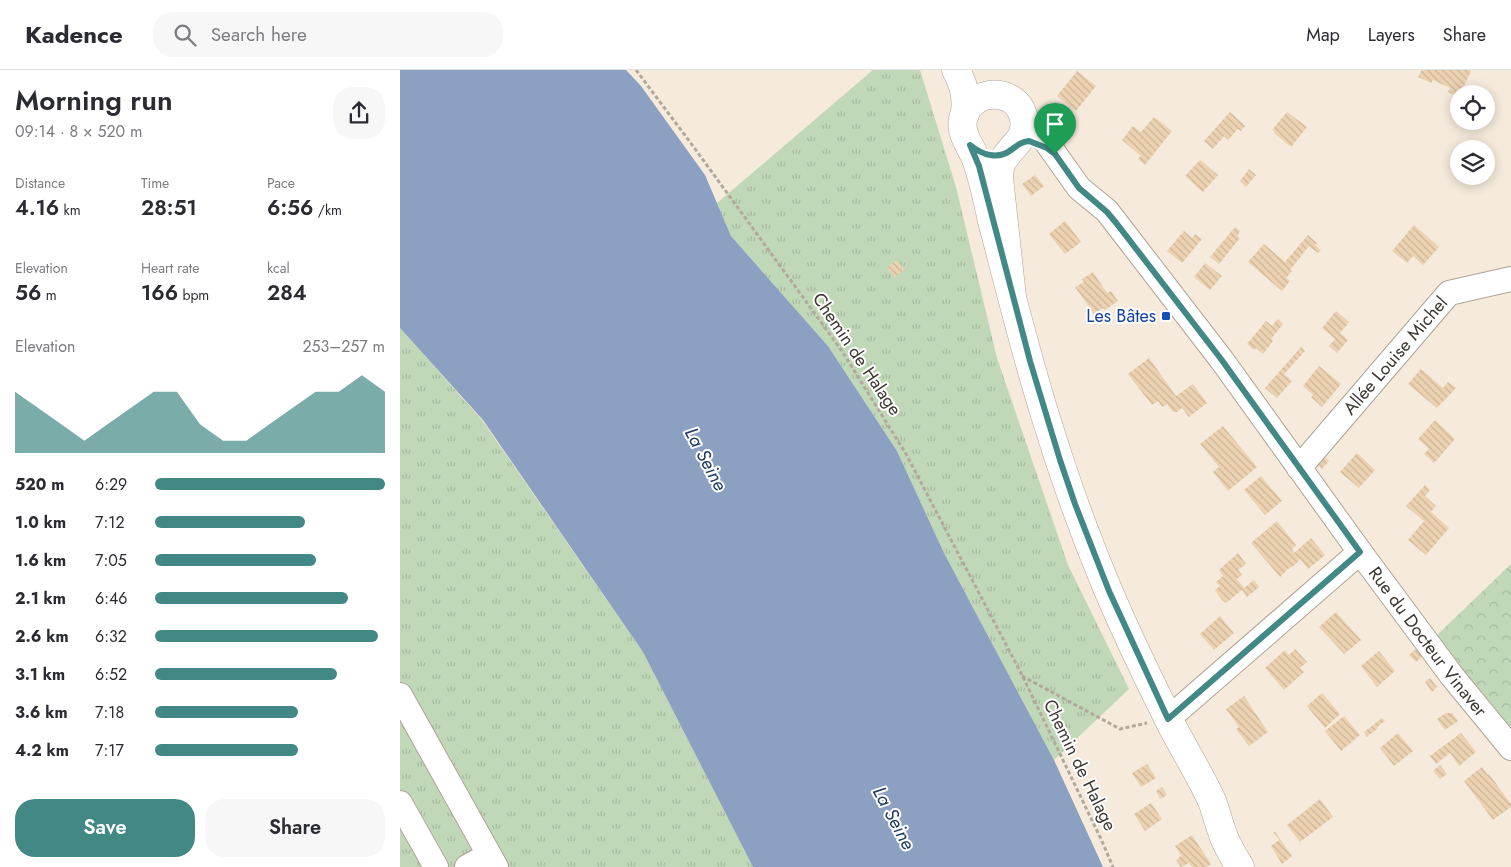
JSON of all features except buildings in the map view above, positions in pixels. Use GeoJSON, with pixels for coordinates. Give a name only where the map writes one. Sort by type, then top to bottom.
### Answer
{"type":"FeatureCollection","features":[{"type":"Feature","properties":{"kind":"main road"},"geometry":{"type":"LineString","coordinates":[[956,70],[963,85],[966,98],[963,130],[979,166],[1012,297],[1045,414],[1075,504],[1109,591],[1168,719],[1212,801],[1226,842],[1240,867]]}},
{"type":"Feature","properties":{"kind":"main road"},"geometry":{"type":"LineString","coordinates":[[977,70],[991,89],[1007,97],[1018,106],[1024,119],[1023,133],[1014,148],[1005,156],[999,178],[1012,297]]}},
{"type":"Feature","properties":{"kind":"main road"},"geometry":{"type":"LineString","coordinates":[[965,114],[969,106],[982,96],[999,94],[1007,97]]}},
{"type":"Feature","properties":{"kind":"main road"},"geometry":{"type":"LineString","coordinates":[[970,145],[977,151],[991,156],[1005,154],[1014,148]]}},
{"type":"Feature","properties":{"kind":"main road"},"geometry":{"type":"LineString","coordinates":[[1212,801],[1240,837],[1256,867]]}},
{"type":"Feature","properties":{"kind":"street","name":"Rue du Docteur Vinaver"},"geometry":{"type":"LineString","coordinates":[[1024,119],[1028,126],[1045,140],[1079,188],[1107,212],[1129,238],[1221,359],[1452,676],[1511,748]]}},
{"type":"Feature","properties":{"kind":"street","name":"Rue du Docteur Vinaver"},"geometry":{"type":"LineString","coordinates":[[1014,148],[1021,142],[1029,141],[1047,148],[1055,154]]}},
{"type":"Feature","properties":{"kind":"street","name":"Allée Louise Michel"},"geometry":{"type":"LineString","coordinates":[[1299,468],[1449,293],[1511,279]]}},
{"type":"Feature","properties":{"kind":"street"},"geometry":{"type":"LineString","coordinates":[[1168,719],[1360,552]]}},
{"type":"Feature","properties":{"kind":"street"},"geometry":{"type":"LineString","coordinates":[[400,696],[493,861],[467,867]]}},
{"type":"Feature","properties":{"kind":"street"},"geometry":{"type":"LineString","coordinates":[[400,804],[436,867]]}},
{"type":"Feature","properties":{"kind":"path","name":"Chemin de Halage"},"geometry":{"type":"LineString","coordinates":[[636,70],[842,351],[906,454],[1022,675],[1113,867]]}},
{"type":"Feature","properties":{"kind":"path","name":"Chemin de Halage"},"geometry":{"type":"LineString","coordinates":[[1022,675],[1120,729],[1168,719]]}},
{"type":"Feature","properties":{"kind":"green space"},"geometry":{"type":"Polygon","coordinates":[[[873,70],[920,70],[956,187],[997,358],[1068,565],[1129,689],[1054,760],[944,553],[897,451],[828,346],[731,236],[717,203],[873,70]]]}},
{"type":"Feature","properties":{"kind":"green space"},"geometry":{"type":"Polygon","coordinates":[[[400,328],[482,420],[643,652],[753,867],[400,867],[400,328]]]}},
{"type":"Feature","properties":{"kind":"green space"},"geometry":{"type":"Polygon","coordinates":[[[1511,564],[1511,731],[1435,637],[1511,564]]]}},
{"type":"Feature","properties":{"kind":"water","name":"La Seine"},"geometry":{"type":"Polygon","coordinates":[[[400,70],[626,70],[641,86],[705,175],[731,236],[828,346],[897,451],[944,553],[1054,760],[1103,867],[753,867],[643,652],[483,420],[400,328],[400,70]]]}},
{"type":"Feature","properties":{"kind":"place","name":"Les Bâtes"},"geometry":{"type":"Point","coordinates":[1166,316]}},
{"type":"Feature","properties":{"kind":"route"},"geometry":{"type":"LineString","coordinates":[[1029,141],[1052,150],[1055,154],[1079,188],[1102,207],[1117,224],[1221,359],[1360,552],[1168,719],[1109,591],[1075,504],[1045,414],[979,166],[970,145],[977,151],[991,156],[1005,154],[1021,142],[1029,141]]}}]}
